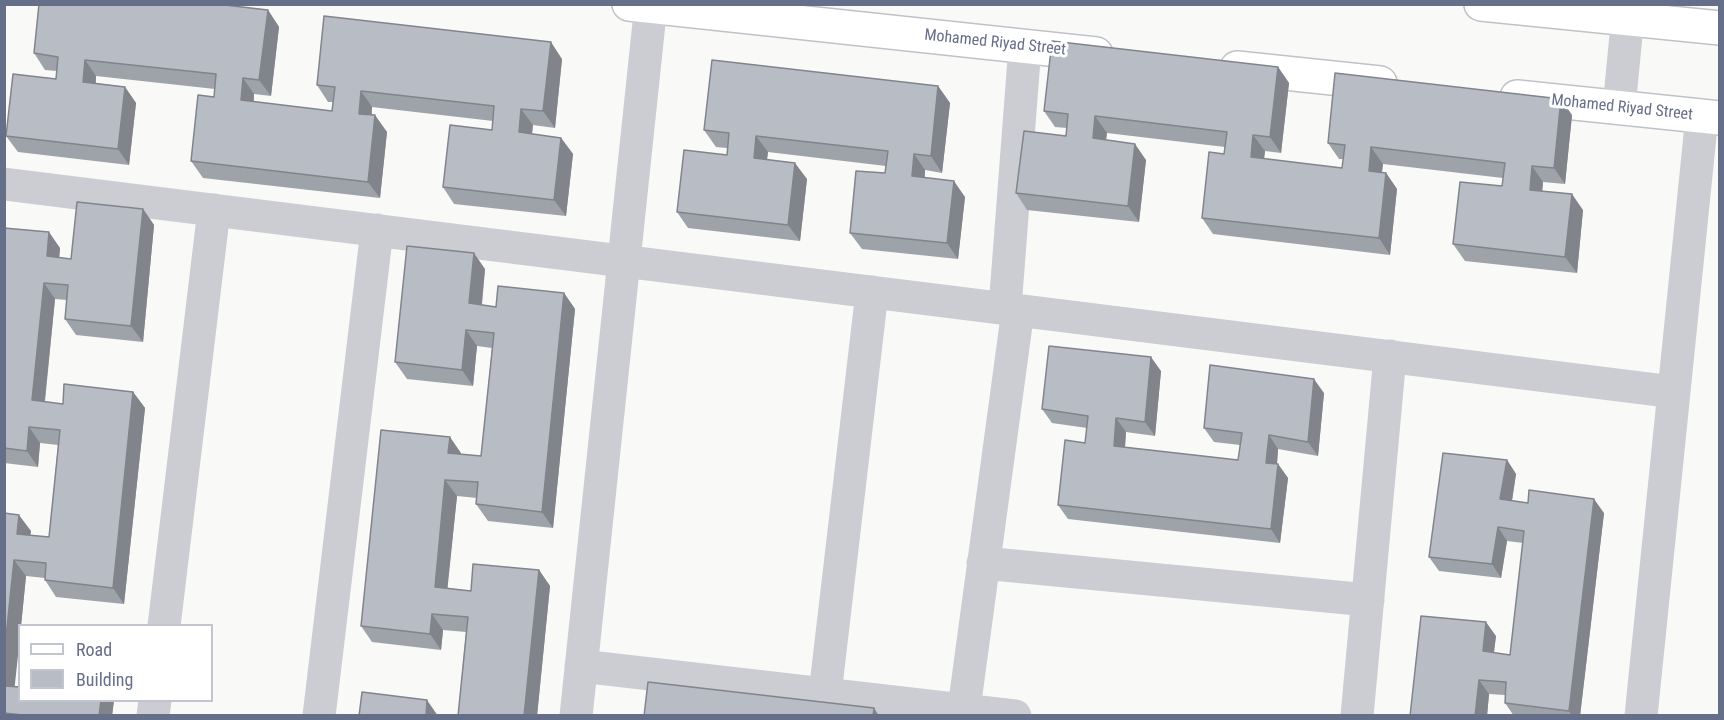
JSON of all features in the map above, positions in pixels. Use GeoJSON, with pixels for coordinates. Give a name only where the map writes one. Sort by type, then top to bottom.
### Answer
{"type":"FeatureCollection","features":[{"type":"Feature","properties":{"kind":"street"},"geometry":{"type":"LineString","coordinates":[[1481,4],[1628,12],[1719,28]]}},
{"type":"Feature","properties":{"kind":"street"},"geometry":{"type":"LineString","coordinates":[[576,716],[624,260],[643,5]]}},
{"type":"Feature","properties":{"kind":"street","name":"Mohamed Riyad Street"},"geometry":{"type":"LineString","coordinates":[[643,5],[1120,56]]}},
{"type":"Feature","properties":{"kind":"street"},"geometry":{"type":"LineString","coordinates":[[1619,108],[1628,12]]}},
{"type":"Feature","properties":{"kind":"street"},"geometry":{"type":"LineString","coordinates":[[963,712],[983,563],[1012,309],[1025,46]]}},
{"type":"Feature","properties":{"kind":"street"},"geometry":{"type":"LineString","coordinates":[[1203,65],[1405,86]]}},
{"type":"Feature","properties":{"kind":"street","name":"Mohamed Riyad Street"},"geometry":{"type":"LineString","coordinates":[[1488,94],[1711,117]]}},
{"type":"Feature","properties":{"kind":"street"},"geometry":{"type":"LineString","coordinates":[[1641,716],[1674,392],[1711,117]]}},
{"type":"Feature","properties":{"kind":"street"},"geometry":{"type":"LineString","coordinates":[[4,184],[1674,392]]}},
{"type":"Feature","properties":{"kind":"street"},"geometry":{"type":"LineString","coordinates":[[164,624],[214,210]]}},
{"type":"Feature","properties":{"kind":"street"},"geometry":{"type":"LineString","coordinates":[[318,716],[377,230]]}},
{"type":"Feature","properties":{"kind":"street"},"geometry":{"type":"LineString","coordinates":[[825,694],[872,292]]}},
{"type":"Feature","properties":{"kind":"street"},"geometry":{"type":"LineString","coordinates":[[1357,716],[1390,356]]}},
{"type":"Feature","properties":{"kind":"street"},"geometry":{"type":"LineString","coordinates":[[983,563],[1368,600]]}},
{"type":"Feature","properties":{"kind":"street"},"geometry":{"type":"LineString","coordinates":[[581,666],[963,712],[1015,716]]}},
{"type":"Feature","properties":{"kind":"building"},"geometry":{"type":"Polygon","coordinates":[[[39,4],[216,4],[268,10],[259,80],[243,78],[241,100],[332,111],[335,87],[317,85],[324,16],[551,42],[543,111],[521,109],[519,132],[561,138],[554,200],[443,187],[450,125],[492,130],[494,106],[361,91],[359,114],[375,115],[368,182],[191,161],[198,95],[214,97],[216,74],[85,60],[83,82],[125,87],[118,149],[6,136],[13,74],[56,79],[58,57],[34,53],[39,4]]]}},
{"type":"Feature","properties":{"kind":"building"},"geometry":{"type":"Polygon","coordinates":[[[1052,41],[1278,67],[1270,137],[1253,135],[1251,157],[1342,168],[1345,145],[1328,143],[1335,73],[1561,99],[1554,168],[1532,166],[1530,190],[1572,194],[1565,257],[1453,244],[1460,182],[1502,186],[1505,163],[1371,147],[1369,171],[1386,173],[1379,238],[1202,218],[1209,152],[1224,154],[1227,132],[1095,116],[1093,138],[1135,144],[1128,206],[1016,193],[1024,131],[1066,136],[1068,114],[1044,111],[1052,41]]]}},
{"type":"Feature","properties":{"kind":"building"},"geometry":{"type":"Polygon","coordinates":[[[712,60],[938,86],[931,156],[914,154],[912,176],[954,181],[947,243],[850,233],[856,171],[885,173],[888,151],[756,136],[754,158],[795,163],[788,225],[677,212],[684,150],[727,155],[729,133],[704,130],[712,60]]]}},
{"type":"Feature","properties":{"kind":"building"},"geometry":{"type":"Polygon","coordinates":[[[77,202],[143,209],[131,326],[65,319],[68,285],[44,283],[32,400],[63,404],[64,384],[133,392],[113,588],[45,580],[46,563],[14,560],[4,656],[4,513],[19,515],[17,534],[49,537],[60,430],[29,427],[27,451],[4,448],[4,228],[49,232],[47,256],[71,259],[77,202]]]}},
{"type":"Feature","properties":{"kind":"building"},"geometry":{"type":"Polygon","coordinates":[[[407,246],[474,253],[469,303],[496,307],[498,286],[564,293],[542,512],[476,504],[478,482],[445,480],[435,587],[471,591],[473,564],[539,570],[524,716],[458,716],[468,617],[432,614],[430,634],[361,626],[381,430],[450,437],[448,453],[481,456],[494,333],[466,330],[462,370],[395,362],[407,246]]]}},
{"type":"Feature","properties":{"kind":"building"},"geometry":{"type":"Polygon","coordinates":[[[1049,346],[1151,357],[1145,422],[1116,418],[1114,446],[1238,460],[1242,433],[1204,428],[1210,365],[1314,379],[1308,442],[1269,435],[1266,463],[1278,464],[1271,529],[1058,505],[1065,440],[1085,443],[1088,416],[1042,409],[1049,346]]]}},
{"type":"Feature","properties":{"kind":"building"},"geometry":{"type":"Polygon","coordinates":[[[1443,453],[1507,460],[1500,499],[1528,503],[1529,490],[1594,499],[1569,711],[1505,703],[1506,682],[1479,680],[1475,716],[1410,716],[1421,616],[1486,622],[1483,651],[1510,655],[1524,531],[1498,527],[1492,564],[1429,557],[1443,453]]]}},
{"type":"Feature","properties":{"kind":"building"},"geometry":{"type":"Polygon","coordinates":[[[648,682],[874,708],[873,716],[644,716],[648,682]]]}},
{"type":"Feature","properties":{"kind":"building"},"geometry":{"type":"Polygon","coordinates":[[[4,686],[18,687],[18,702],[101,702],[99,716],[32,716],[4,713],[4,686]]]}},
{"type":"Feature","properties":{"kind":"building"},"geometry":{"type":"Polygon","coordinates":[[[362,692],[427,700],[426,716],[359,716],[362,692]]]}}]}
